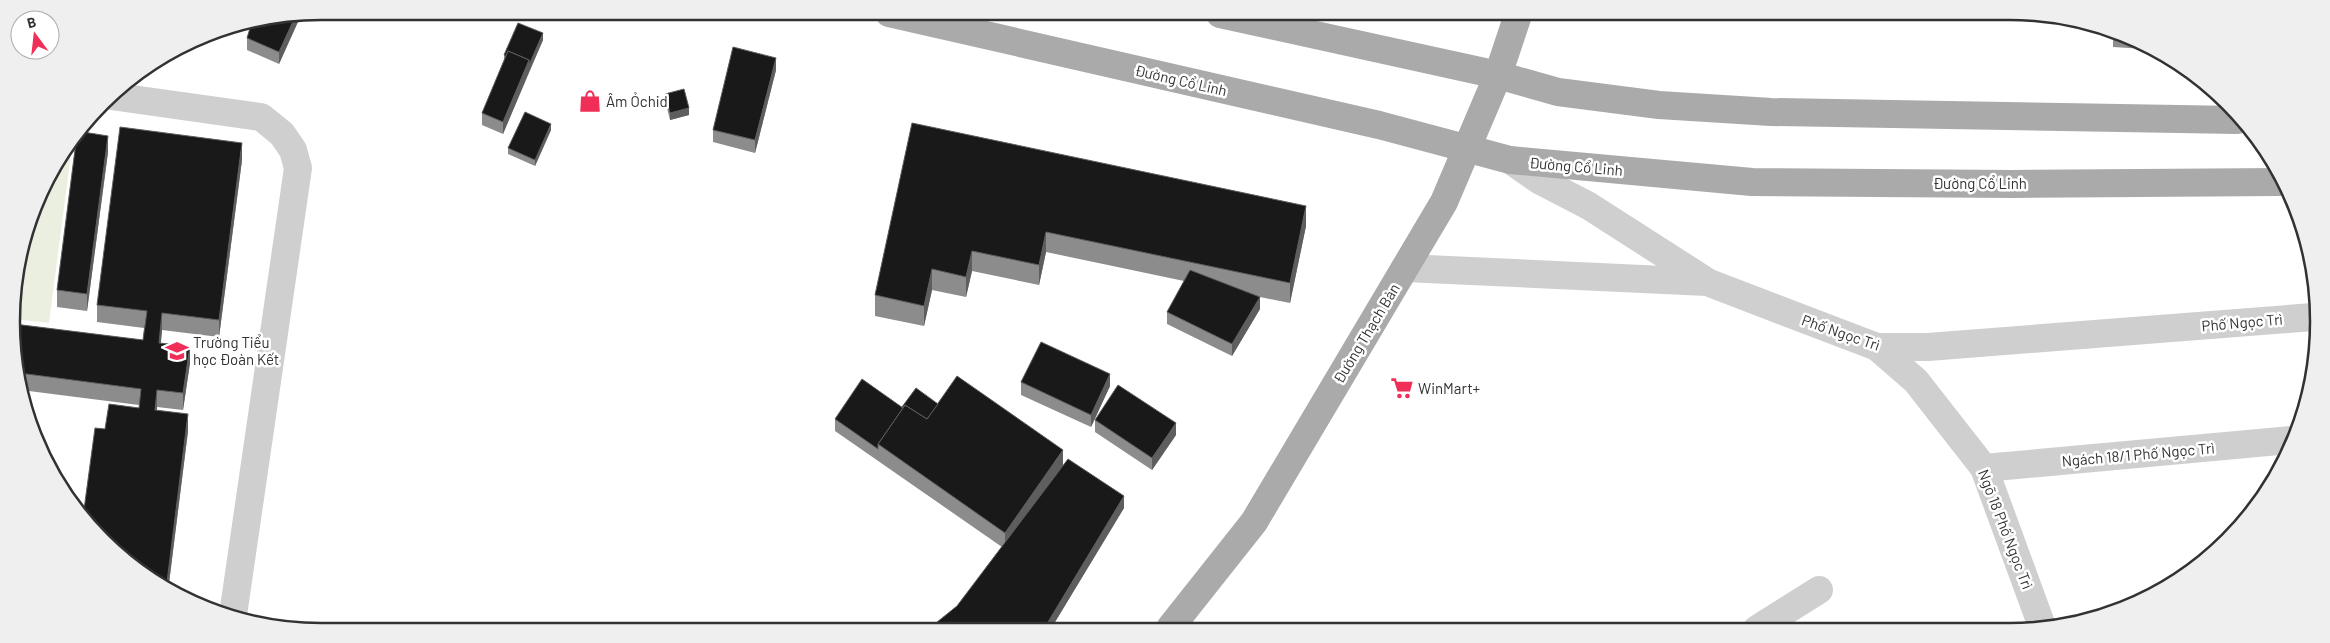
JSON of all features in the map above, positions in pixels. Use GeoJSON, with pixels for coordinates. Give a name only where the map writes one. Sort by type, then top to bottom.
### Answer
{"type":"FeatureCollection","features":[{"type":"Feature","properties":{"kind":"main road","name":"Đường Cổ Linh"},"geometry":{"type":"LineString","coordinates":[[920,20],[1379,125],[1510,160],[1752,182],[2023,184],[2276,182]]}},
{"type":"Feature","properties":{"kind":"main road"},"geometry":{"type":"LineString","coordinates":[[1247,20],[1498,75],[1567,93],[1659,104],[1771,112],[2232,120]]}},
{"type":"Feature","properties":{"kind":"main road","name":"Đường Thạch Bàn"},"geometry":{"type":"LineString","coordinates":[[1174,623],[1254,522],[1444,202],[1498,75],[1516,20]]}},
{"type":"Feature","properties":{"kind":"street"},"geometry":{"type":"LineString","coordinates":[[120,97],[261,117],[282,134],[293,150],[298,168],[234,610]]}},
{"type":"Feature","properties":{"kind":"street"},"geometry":{"type":"LineString","coordinates":[[1510,160],[1539,180],[1589,206],[1707,282]]}},
{"type":"Feature","properties":{"kind":"street","name":"Phố Ngọc Trì"},"geometry":{"type":"LineString","coordinates":[[1405,268],[1707,282],[1877,348],[1928,347],[2310,316]]}},
{"type":"Feature","properties":{"kind":"street","name":"Ngõ 18 Phố Ngọc Trì"},"geometry":{"type":"LineString","coordinates":[[1877,348],[1916,381],[1984,468],[2040,621]]}},
{"type":"Feature","properties":{"kind":"street","name":"Ngách 18/1 Phố Ngọc Trì"},"geometry":{"type":"LineString","coordinates":[[1984,468],[2285,441]]}},
{"type":"Feature","properties":{"kind":"street"},"geometry":{"type":"LineString","coordinates":[[1767,623],[1819,590]]}},
{"type":"Feature","properties":{"kind":"shaded area"},"geometry":{"type":"Polygon","coordinates":[[[71,154],[49,323],[20,320],[23,282],[30,243],[43,206],[60,171],[71,154]]]}},
{"type":"Feature","properties":{"kind":"building"},"geometry":{"type":"Polygon","coordinates":[[[293,22],[279,52],[247,38],[250,29],[293,22]]]}},
{"type":"Feature","properties":{"kind":"building"},"geometry":{"type":"Polygon","coordinates":[[[518,23],[543,33],[529,65],[529,60],[508,51],[506,56],[504,55],[518,23]]]}},
{"type":"Feature","properties":{"kind":"building"},"geometry":{"type":"Polygon","coordinates":[[[733,47],[776,58],[755,140],[713,130],[733,47]]]}},
{"type":"Feature","properties":{"kind":"building"},"geometry":{"type":"Polygon","coordinates":[[[508,51],[529,60],[503,122],[482,113],[508,51]]]}},
{"type":"Feature","properties":{"kind":"building"},"geometry":{"type":"Polygon","coordinates":[[[684,89],[689,108],[670,113],[665,94],[684,89]]]}},
{"type":"Feature","properties":{"kind":"building"},"geometry":{"type":"Polygon","coordinates":[[[525,112],[551,124],[535,160],[508,148],[525,112]]]}},
{"type":"Feature","properties":{"kind":"building"},"geometry":{"type":"Polygon","coordinates":[[[912,123],[1306,206],[1290,283],[1046,232],[1039,265],[972,251],[966,277],[932,269],[924,306],[875,295],[912,123]]]}},
{"type":"Feature","properties":{"kind":"building"},"geometry":{"type":"Polygon","coordinates":[[[120,127],[242,143],[219,320],[162,313],[159,343],[190,346],[183,393],[157,390],[155,410],[188,414],[167,581],[138,561],[108,535],[84,508],[95,428],[105,429],[109,404],[139,408],[141,389],[25,374],[20,325],[143,340],[147,311],[97,305],[120,127]]]}},
{"type":"Feature","properties":{"kind":"building"},"geometry":{"type":"Polygon","coordinates":[[[87,133],[108,136],[87,294],[57,290],[75,148],[87,133]]]}},
{"type":"Feature","properties":{"kind":"building"},"geometry":{"type":"Polygon","coordinates":[[[1190,270],[1260,297],[1232,344],[1167,312],[1190,270]]]}},
{"type":"Feature","properties":{"kind":"building"},"geometry":{"type":"Polygon","coordinates":[[[1041,342],[1110,374],[1091,415],[1021,382],[1041,342]]]}},
{"type":"Feature","properties":{"kind":"building"},"geometry":{"type":"Polygon","coordinates":[[[957,376],[1063,450],[1005,533],[878,444],[905,405],[927,419],[957,376]]]}},
{"type":"Feature","properties":{"kind":"building"},"geometry":{"type":"Polygon","coordinates":[[[862,379],[903,408],[878,444],[878,449],[835,419],[862,379]]]}},
{"type":"Feature","properties":{"kind":"building"},"geometry":{"type":"Polygon","coordinates":[[[1118,385],[1176,423],[1152,458],[1095,420],[1118,385]]]}},
{"type":"Feature","properties":{"kind":"building"},"geometry":{"type":"Polygon","coordinates":[[[916,388],[938,404],[927,419],[905,405],[902,407],[916,388]]]}},
{"type":"Feature","properties":{"kind":"building"},"geometry":{"type":"Polygon","coordinates":[[[1068,459],[1124,496],[1047,623],[936,623],[957,606],[1068,459]]]}},
{"type":"Feature","properties":{"kind":"place","name":"Âm Ỏchid"},"geometry":{"type":"Point","coordinates":[590,101]}},
{"type":"Feature","properties":{"kind":"place","name":"Trường Tiểu học Đoàn Kết"},"geometry":{"type":"Point","coordinates":[177,351]}},
{"type":"Feature","properties":{"kind":"place","name":"WinMart+"},"geometry":{"type":"Point","coordinates":[1402,388]}}]}
